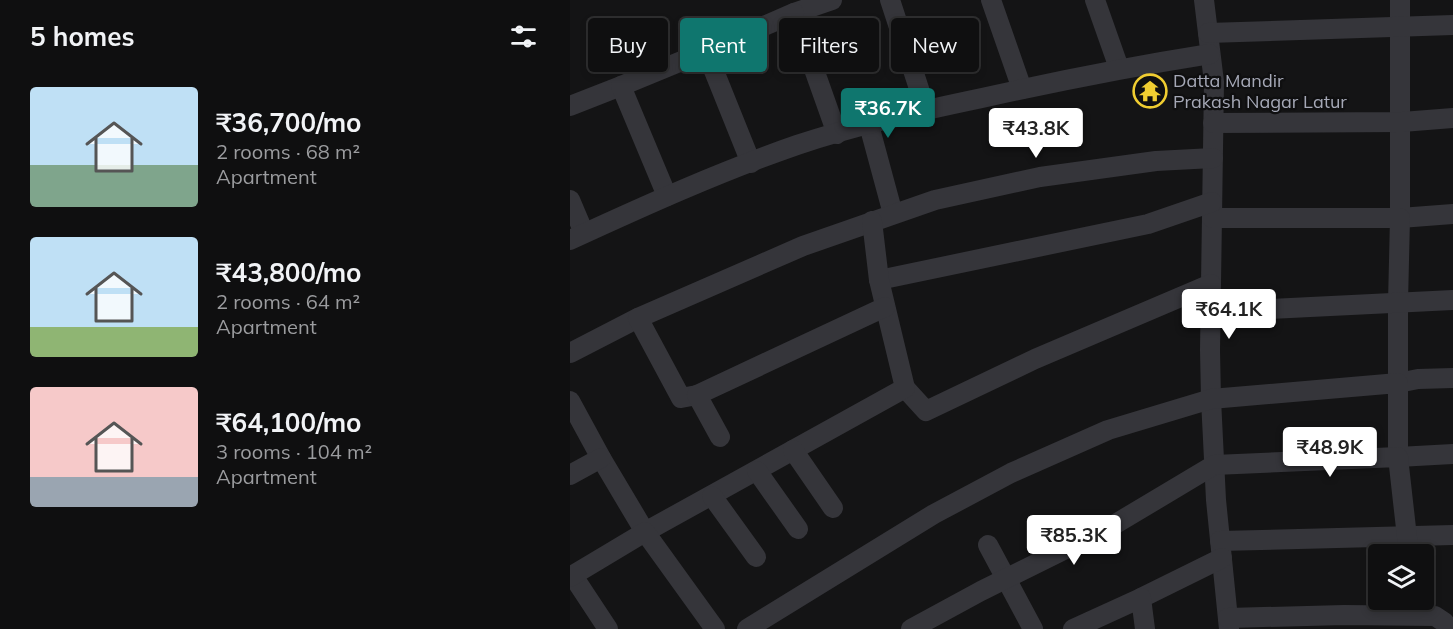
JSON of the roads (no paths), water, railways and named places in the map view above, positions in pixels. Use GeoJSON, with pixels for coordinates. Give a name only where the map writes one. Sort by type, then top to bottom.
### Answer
{"type":"FeatureCollection","features":[{"type":"Feature","properties":{"kind":"street"},"geometry":{"type":"LineString","coordinates":[[767,25],[832,0]]}},
{"type":"Feature","properties":{"kind":"street"},"geometry":{"type":"LineString","coordinates":[[890,0],[927,110]]}},
{"type":"Feature","properties":{"kind":"street"},"geometry":{"type":"LineString","coordinates":[[992,0],[1022,89]]}},
{"type":"Feature","properties":{"kind":"street"},"geometry":{"type":"LineString","coordinates":[[1095,0],[1119,68]]}},
{"type":"Feature","properties":{"kind":"street"},"geometry":{"type":"LineString","coordinates":[[1204,0],[1214,82],[1210,312],[1211,399],[1214,465],[1228,623],[1347,622],[1405,610]]}},
{"type":"Feature","properties":{"kind":"street"},"geometry":{"type":"LineString","coordinates":[[1400,0],[1402,122],[1398,303],[1398,457],[1407,544]]}},
{"type":"Feature","properties":{"kind":"street"},"geometry":{"type":"LineString","coordinates":[[794,13],[837,134]]}},
{"type":"Feature","properties":{"kind":"street"},"geometry":{"type":"LineString","coordinates":[[1208,33],[1453,25]]}},
{"type":"Feature","properties":{"kind":"street"},"geometry":{"type":"LineString","coordinates":[[570,200],[577,237],[668,196],[751,163],[798,145],[869,124],[1119,68],[1210,54]]}},
{"type":"Feature","properties":{"kind":"street"},"geometry":{"type":"LineString","coordinates":[[570,106],[680,62]]}},
{"type":"Feature","properties":{"kind":"street"},"geometry":{"type":"LineString","coordinates":[[714,72],[751,163]]}},
{"type":"Feature","properties":{"kind":"street"},"geometry":{"type":"LineString","coordinates":[[621,86],[668,196]]}},
{"type":"Feature","properties":{"kind":"street"},"geometry":{"type":"LineString","coordinates":[[1213,123],[1402,122],[1453,118]]}},
{"type":"Feature","properties":{"kind":"street"},"geometry":{"type":"LineString","coordinates":[[869,124],[893,214]]}},
{"type":"Feature","properties":{"kind":"street"},"geometry":{"type":"LineString","coordinates":[[570,353],[638,318],[803,246],[935,200],[1040,177],[1156,161],[1213,158]]}},
{"type":"Feature","properties":{"kind":"street"},"geometry":{"type":"LineString","coordinates":[[879,280],[1212,210],[1401,218],[1453,214]]}},
{"type":"Feature","properties":{"kind":"street"},"geometry":{"type":"LineString","coordinates":[[872,221],[879,280],[905,388],[926,411],[1046,354],[1211,284]]}},
{"type":"Feature","properties":{"kind":"street"},"geometry":{"type":"LineString","coordinates":[[1210,312],[1453,300]]}},
{"type":"Feature","properties":{"kind":"street"},"geometry":{"type":"LineString","coordinates":[[638,318],[681,399],[697,395],[885,307]]}},
{"type":"Feature","properties":{"kind":"street"},"geometry":{"type":"LineString","coordinates":[[747,629],[934,514],[1011,473],[1108,430],[1211,399],[1398,383],[1418,379],[1453,378]]}},
{"type":"Feature","properties":{"kind":"street"},"geometry":{"type":"LineString","coordinates":[[608,629],[571,577],[645,532],[905,388]]}},
{"type":"Feature","properties":{"kind":"street"},"geometry":{"type":"LineString","coordinates":[[697,395],[720,437]]}},
{"type":"Feature","properties":{"kind":"street"},"geometry":{"type":"LineString","coordinates":[[570,401],[600,458],[645,532],[715,629]]}},
{"type":"Feature","properties":{"kind":"street"},"geometry":{"type":"LineString","coordinates":[[794,450],[833,508]]}},
{"type":"Feature","properties":{"kind":"street"},"geometry":{"type":"LineString","coordinates":[[924,626],[1006,579],[1112,526],[1214,465],[1453,454]]}},
{"type":"Feature","properties":{"kind":"street"},"geometry":{"type":"LineString","coordinates":[[570,475],[600,458]]}},
{"type":"Feature","properties":{"kind":"street"},"geometry":{"type":"LineString","coordinates":[[757,471],[798,529]]}},
{"type":"Feature","properties":{"kind":"street"},"geometry":{"type":"LineString","coordinates":[[712,496],[756,557]]}},
{"type":"Feature","properties":{"kind":"street"},"geometry":{"type":"LineString","coordinates":[[1415,544],[1453,535]]}},
{"type":"Feature","properties":{"kind":"street"},"geometry":{"type":"LineString","coordinates":[[988,545],[1033,629]]}},
{"type":"Feature","properties":{"kind":"street"},"geometry":{"type":"LineString","coordinates":[[1073,629],[1141,598],[1221,550],[1368,547]]}},
{"type":"Feature","properties":{"kind":"street"},"geometry":{"type":"LineString","coordinates":[[1141,598],[1145,629]]}},
{"type":"Feature","properties":{"kind":"street"},"geometry":{"type":"LineString","coordinates":[[1420,610],[1444,621],[1450,629]]}},
{"type":"Feature","properties":{"kind":"place","name":"Datta Mandir Prakash Nagar Latur"},"geometry":{"type":"Point","coordinates":[1150,91]}}]}
